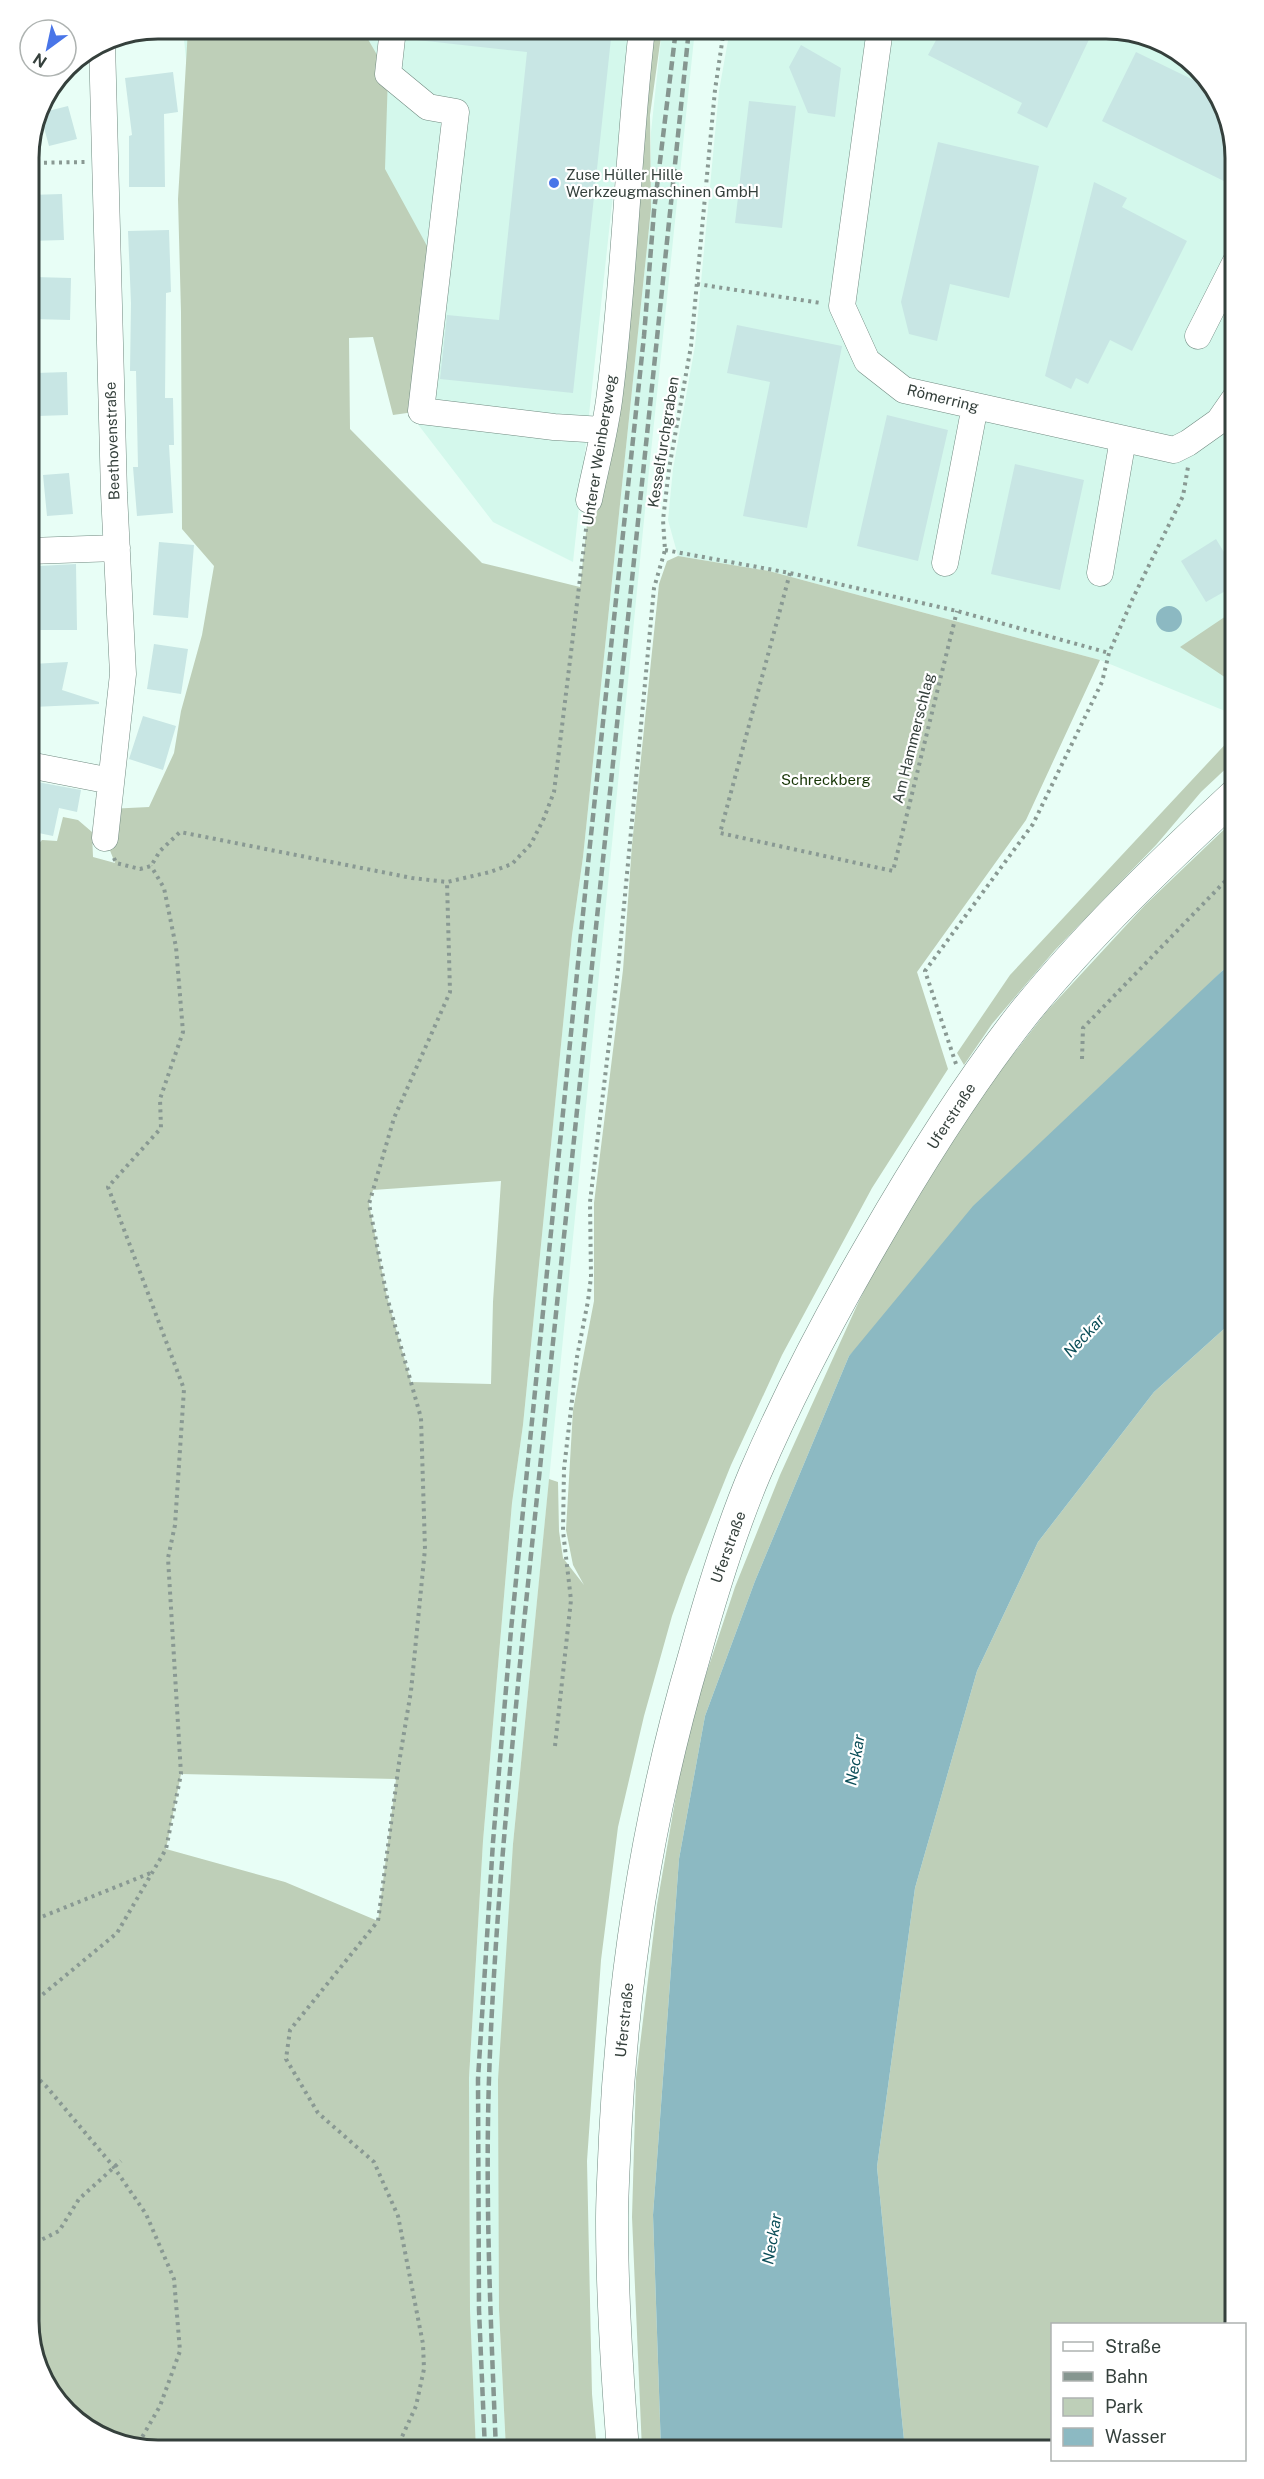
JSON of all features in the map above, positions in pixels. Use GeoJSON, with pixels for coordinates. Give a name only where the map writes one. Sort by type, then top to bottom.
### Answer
{"type":"FeatureCollection","features":[{"type":"Feature","properties":{"kind":"main road","name":"Uferstraße"},"geometry":{"type":"LineString","coordinates":[[622,2440],[616,2352],[612,2217],[619,2064],[639,1898],[670,1739],[714,1584],[754,1476],[822,1331],[908,1182],[968,1089],[1025,1013],[1092,935],[1172,853],[1225,805]]}},
{"type":"Feature","properties":{"kind":"street"},"geometry":{"type":"LineString","coordinates":[[392,39],[388,74],[428,108],[456,111],[421,411],[554,427],[603,430]]}},
{"type":"Feature","properties":{"kind":"street","name":"Unterer Weinbergweg"},"geometry":{"type":"LineString","coordinates":[[589,500],[612,372],[625,236],[632,115],[641,39]]}},
{"type":"Feature","properties":{"kind":"street"},"geometry":{"type":"LineString","coordinates":[[842,306],[879,39]]}},
{"type":"Feature","properties":{"kind":"street","name":"Beethovenstraße"},"geometry":{"type":"LineString","coordinates":[[102,53],[103,161],[123,674],[105,838]]}},
{"type":"Feature","properties":{"kind":"street"},"geometry":{"type":"LineString","coordinates":[[1198,336],[1225,284]]}},
{"type":"Feature","properties":{"kind":"street","name":"Römerring"},"geometry":{"type":"LineString","coordinates":[[842,306],[867,362],[904,390],[1174,450],[1219,421],[1225,413]]}},
{"type":"Feature","properties":{"kind":"street"},"geometry":{"type":"LineString","coordinates":[[945,563],[975,406]]}},
{"type":"Feature","properties":{"kind":"street"},"geometry":{"type":"LineString","coordinates":[[1100,573],[1124,439]]}},
{"type":"Feature","properties":{"kind":"street"},"geometry":{"type":"LineString","coordinates":[[39,551],[117,548]]}},
{"type":"Feature","properties":{"kind":"street"},"geometry":{"type":"LineString","coordinates":[[39,767],[111,781]]}},
{"type":"Feature","properties":{"kind":"path","name":"Kesselfurchgraben"},"geometry":{"type":"LineString","coordinates":[[555,1746],[571,1600],[563,1531],[564,1469],[574,1378],[590,1289],[591,1202],[618,969],[654,588],[665,550],[663,520],[669,469],[691,345],[715,90],[723,39]]}},
{"type":"Feature","properties":{"kind":"path"},"geometry":{"type":"LineString","coordinates":[[39,163],[103,161]]}},
{"type":"Feature","properties":{"kind":"path"},"geometry":{"type":"LineString","coordinates":[[697,284],[842,306]]}},
{"type":"Feature","properties":{"kind":"path"},"geometry":{"type":"LineString","coordinates":[[959,1070],[925,971],[1033,824],[1102,682],[1109,654],[1133,598],[1183,496],[1190,457],[1188,443]]}},
{"type":"Feature","properties":{"kind":"path","name":"Unterer Weinbergweg"},"geometry":{"type":"LineString","coordinates":[[151,866],[160,851],[180,832],[412,878],[447,882],[490,872],[512,864],[531,844],[554,792],[589,500]]}},
{"type":"Feature","properties":{"kind":"path"},"geometry":{"type":"LineString","coordinates":[[665,550],[790,573],[957,611],[1109,654]]}},
{"type":"Feature","properties":{"kind":"path","name":"Am Hammerschlag"},"geometry":{"type":"LineString","coordinates":[[790,573],[720,833],[892,871],[957,611]]}},
{"type":"Feature","properties":{"kind":"path"},"geometry":{"type":"LineString","coordinates":[[39,1998],[117,1933],[166,1849],[181,1774],[168,1558],[175,1525],[184,1389],[108,1187],[161,1128],[160,1099],[183,1032],[176,946],[164,888],[151,866],[140,869],[116,863],[105,838]]}},
{"type":"Feature","properties":{"kind":"path"},"geometry":{"type":"LineString","coordinates":[[401,2440],[416,2406],[424,2369],[423,2343],[398,2216],[374,2162],[318,2113],[286,2059],[290,2030],[378,1921],[411,1691],[425,1549],[421,1418],[387,1297],[369,1204],[394,1118],[450,992],[447,882]]}},
{"type":"Feature","properties":{"kind":"path"},"geometry":{"type":"LineString","coordinates":[[1082,1059],[1083,1028],[1225,882]]}},
{"type":"Feature","properties":{"kind":"path"},"geometry":{"type":"LineString","coordinates":[[39,1918],[154,1871]]}},
{"type":"Feature","properties":{"kind":"path"},"geometry":{"type":"LineString","coordinates":[[39,2080],[113,2166],[146,2214],[174,2279],[180,2351],[160,2406],[141,2439]]}},
{"type":"Feature","properties":{"kind":"path"},"geometry":{"type":"LineString","coordinates":[[39,2241],[59,2231],[79,2199],[121,2161]]}},
{"type":"Feature","properties":{"kind":"shaded area"},"geometry":{"type":"Polygon","coordinates":[[[184,39],[630,39],[573,562],[493,522],[400,401],[415,324],[211,311],[184,39]]]}},
{"type":"Feature","properties":{"kind":"shaded area"},"geometry":{"type":"Polygon","coordinates":[[[661,39],[694,39],[513,1844],[499,2310],[506,2440],[476,2440],[470,2310],[469,2078],[483,1841],[512,1503],[523,1425],[572,935],[583,857],[651,209],[651,132],[661,39]]]}},
{"type":"Feature","properties":{"kind":"shaded area"},"geometry":{"type":"Polygon","coordinates":[[[728,39],[1114,39],[1145,45],[1159,51],[1179,64],[1200,85],[1219,119],[1225,158],[1225,711],[1100,660],[769,571],[678,556],[668,520],[673,469],[695,346],[719,91],[728,39]]]}},
{"type":"Feature","properties":{"kind":"green space"},"geometry":{"type":"Polygon","coordinates":[[[187,39],[368,39],[388,74],[385,169],[438,266],[421,411],[393,415],[373,337],[349,338],[350,429],[482,563],[580,587],[641,39],[661,39],[650,115],[651,209],[583,857],[572,935],[523,1425],[512,1503],[483,1841],[469,2078],[470,2310],[476,2440],[150,2440],[134,2438],[105,2428],[74,2405],[55,2381],[41,2345],[39,2329],[39,843],[42,840],[57,841],[63,817],[78,820],[92,832],[93,857],[115,863],[105,838],[108,809],[149,807],[174,753],[181,711],[202,635],[214,566],[182,529],[178,199],[187,39]],[[501,1181],[373,1190],[369,1204],[387,1297],[411,1382],[491,1384],[493,1302],[501,1181]],[[181,1774],[166,1849],[285,1882],[378,1921],[396,1779],[181,1774]]]}},
{"type":"Feature","properties":{"kind":"green space","name":"Schreckberg"},"geometry":{"type":"Polygon","coordinates":[[[678,556],[769,571],[1100,660],[1026,820],[917,972],[948,1069],[872,1188],[782,1355],[731,1465],[672,1616],[644,1716],[618,1827],[601,1960],[587,2161],[592,2394],[596,2440],[506,2440],[499,2310],[498,2080],[513,1844],[549,1479],[558,1482],[559,1531],[563,1558],[584,1585],[573,1565],[566,1530],[573,1410],[594,1301],[594,1203],[623,970],[632,845],[659,584],[667,561],[678,556]]]}},
{"type":"Feature","properties":{"kind":"green space"},"geometry":{"type":"Polygon","coordinates":[[[1225,617],[1225,677],[1180,647],[1225,617]]]}},
{"type":"Feature","properties":{"kind":"green space"},"geometry":{"type":"Polygon","coordinates":[[[1225,745],[1225,769],[1201,792],[1156,845],[1055,950],[992,1024],[964,1065],[957,1053],[1010,975],[1225,745]]]}},
{"type":"Feature","properties":{"kind":"green space"},"geometry":{"type":"Polygon","coordinates":[[[1225,829],[1225,969],[849,1356],[755,1581],[705,1716],[679,1859],[653,2215],[661,2440],[642,2440],[632,2217],[636,2078],[657,1905],[687,1732],[735,1587],[780,1475],[859,1301],[890,1239],[954,1130],[1047,1011],[1145,905],[1225,829]]]}},
{"type":"Feature","properties":{"kind":"green space"},"geometry":{"type":"Polygon","coordinates":[[[1225,1328],[1225,2323],[1051,2323],[1051,2440],[904,2440],[877,2167],[915,1888],[977,1671],[1038,1542],[1154,1392],[1225,1328]]]}},
{"type":"Feature","properties":{"kind":"water"},"geometry":{"type":"Polygon","coordinates":[[[1169,606],[1178,610],[1182,619],[1178,628],[1169,632],[1160,628],[1156,619],[1160,610],[1169,606]]]}},
{"type":"Feature","properties":{"kind":"water","name":"Neckar"},"geometry":{"type":"Polygon","coordinates":[[[1225,969],[1225,1328],[1154,1392],[1038,1542],[977,1671],[915,1888],[877,2167],[904,2440],[661,2440],[653,2215],[679,1859],[705,1716],[755,1581],[849,1356],[973,1206],[1225,969]]]}},
{"type":"Feature","properties":{"kind":"building","name":"Zuse Hüller Hille Werkzeugmaschinen GmbH"},"geometry":{"type":"Polygon","coordinates":[[[611,39],[573,393],[440,379],[447,315],[499,320],[527,52],[417,40],[611,39]]]}},
{"type":"Feature","properties":{"kind":"building"},"geometry":{"type":"Polygon","coordinates":[[[937,39],[1089,39],[1047,128],[1017,113],[1022,103],[928,55],[937,39]]]}},
{"type":"Feature","properties":{"kind":"building"},"geometry":{"type":"Polygon","coordinates":[[[801,45],[841,68],[835,117],[808,113],[789,67],[801,45]]]}},
{"type":"Feature","properties":{"kind":"building"},"geometry":{"type":"Polygon","coordinates":[[[1136,52],[1197,82],[1209,98],[1219,119],[1224,142],[1225,182],[1102,121],[1136,52]]]}},
{"type":"Feature","properties":{"kind":"building"},"geometry":{"type":"Polygon","coordinates":[[[173,72],[178,112],[164,114],[165,187],[129,187],[129,136],[132,135],[125,78],[173,72]]]}},
{"type":"Feature","properties":{"kind":"building"},"geometry":{"type":"Polygon","coordinates":[[[749,101],[796,106],[782,228],[735,223],[749,101]]]}},
{"type":"Feature","properties":{"kind":"building"},"geometry":{"type":"Polygon","coordinates":[[[68,106],[77,139],[49,146],[43,126],[48,111],[68,106]]]}},
{"type":"Feature","properties":{"kind":"building"},"geometry":{"type":"Polygon","coordinates":[[[938,142],[1039,166],[1009,298],[950,284],[937,341],[909,334],[901,302],[938,142]]]}},
{"type":"Feature","properties":{"kind":"building"},"geometry":{"type":"Polygon","coordinates":[[[1094,182],[1127,198],[1122,207],[1187,241],[1132,351],[1110,340],[1088,384],[1076,378],[1071,389],[1045,376],[1094,182]]]}},
{"type":"Feature","properties":{"kind":"building"},"geometry":{"type":"Polygon","coordinates":[[[62,194],[64,240],[39,241],[39,195],[62,194]]]}},
{"type":"Feature","properties":{"kind":"building"},"geometry":{"type":"Polygon","coordinates":[[[169,230],[171,292],[166,293],[165,398],[173,398],[174,445],[169,445],[173,513],[137,516],[133,467],[138,467],[136,371],[130,371],[131,303],[128,231],[169,230]]]}},
{"type":"Feature","properties":{"kind":"building"},"geometry":{"type":"Polygon","coordinates":[[[39,277],[71,278],[70,320],[39,319],[39,277]]]}},
{"type":"Feature","properties":{"kind":"building"},"geometry":{"type":"Polygon","coordinates":[[[737,325],[842,346],[807,528],[743,516],[770,382],[727,373],[737,325]]]}},
{"type":"Feature","properties":{"kind":"building"},"geometry":{"type":"Polygon","coordinates":[[[67,372],[68,415],[39,416],[39,373],[67,372]]]}},
{"type":"Feature","properties":{"kind":"building"},"geometry":{"type":"Polygon","coordinates":[[[887,415],[948,430],[918,561],[857,546],[887,415]]]}},
{"type":"Feature","properties":{"kind":"building"},"geometry":{"type":"Polygon","coordinates":[[[1015,464],[1084,480],[1060,590],[991,574],[1015,464]]]}},
{"type":"Feature","properties":{"kind":"building"},"geometry":{"type":"Polygon","coordinates":[[[69,473],[73,514],[47,516],[43,475],[69,473]]]}},
{"type":"Feature","properties":{"kind":"building"},"geometry":{"type":"Polygon","coordinates":[[[1216,539],[1225,554],[1225,591],[1206,602],[1181,561],[1216,539]]]}},
{"type":"Feature","properties":{"kind":"building"},"geometry":{"type":"Polygon","coordinates":[[[159,542],[194,545],[188,618],[153,615],[159,542]]]}},
{"type":"Feature","properties":{"kind":"building"},"geometry":{"type":"Polygon","coordinates":[[[76,564],[77,630],[39,630],[39,566],[76,564]]]}},
{"type":"Feature","properties":{"kind":"building"},"geometry":{"type":"Polygon","coordinates":[[[154,644],[188,649],[181,694],[147,689],[154,644]]]}},
{"type":"Feature","properties":{"kind":"building"},"geometry":{"type":"Polygon","coordinates":[[[68,662],[62,690],[99,702],[99,704],[39,707],[39,664],[68,662]]]}},
{"type":"Feature","properties":{"kind":"building"},"geometry":{"type":"Polygon","coordinates":[[[143,716],[176,726],[163,770],[129,759],[143,716]]]}},
{"type":"Feature","properties":{"kind":"building"},"geometry":{"type":"Polygon","coordinates":[[[39,782],[81,790],[77,812],[59,808],[53,836],[39,833],[39,782]]]}},
{"type":"Feature","properties":{"kind":"railway"},"geometry":{"type":"LineString","coordinates":[[485,2440],[479,2310],[478,2079],[493,1842],[511,1630],[589,854],[644,336],[654,211],[675,39]]}},
{"type":"Feature","properties":{"kind":"railway"},"geometry":{"type":"LineString","coordinates":[[496,2440],[488,2172],[494,1967],[523,1632],[688,39]]}},
{"type":"Feature","properties":{"kind":"place","name":"Zuse Hüller Hille Werkzeugmaschinen GmbH"},"geometry":{"type":"Point","coordinates":[554,183]}}]}
